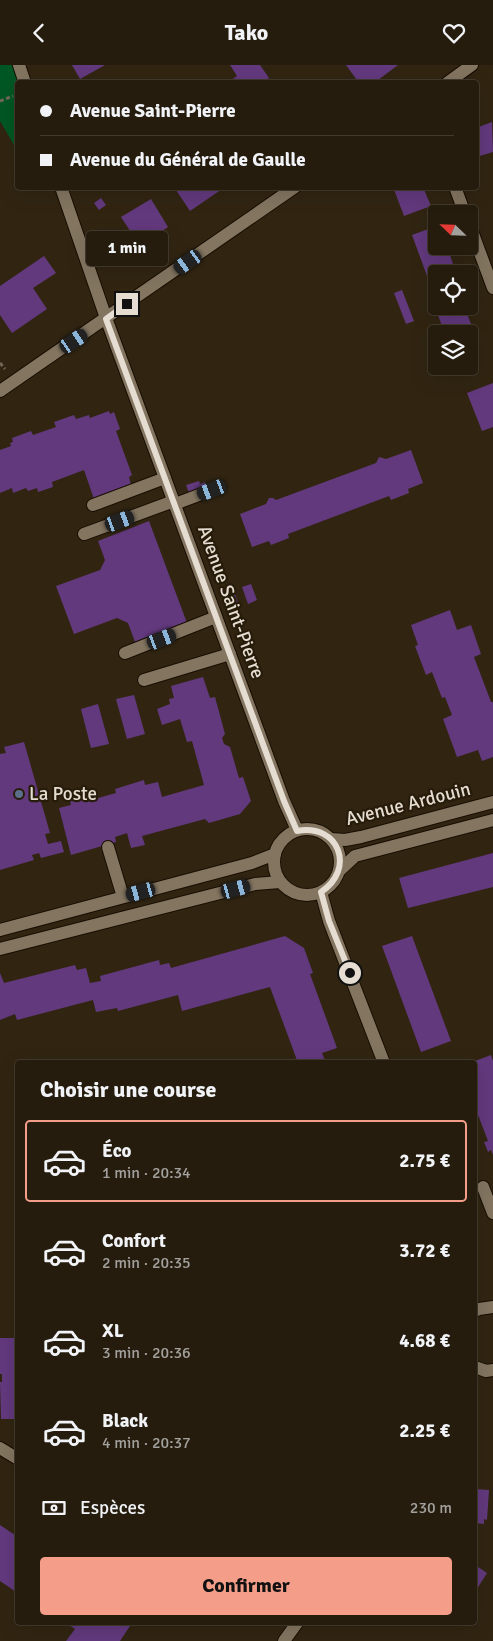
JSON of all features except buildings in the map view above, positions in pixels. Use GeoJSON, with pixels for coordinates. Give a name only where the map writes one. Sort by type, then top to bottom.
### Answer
{"type":"FeatureCollection","features":[{"type":"Feature","properties":{"kind":"street"},"geometry":{"type":"LineString","coordinates":[[18,65],[24,80]]}},
{"type":"Feature","properties":{"kind":"street"},"geometry":{"type":"LineString","coordinates":[[451,80],[472,65]]}},
{"type":"Feature","properties":{"kind":"street","name":"Avenue Saint-Pierre"},"geometry":{"type":"LineString","coordinates":[[62,190],[106,319],[284,801],[297,831]]}},
{"type":"Feature","properties":{"kind":"street"},"geometry":{"type":"LineString","coordinates":[[0,391],[291,190]]}},
{"type":"Feature","properties":{"kind":"street"},"geometry":{"type":"LineString","coordinates":[[457,190],[462,205]]}},
{"type":"Feature","properties":{"kind":"street"},"geometry":{"type":"LineString","coordinates":[[478,247],[493,288]]}},
{"type":"Feature","properties":{"kind":"street"},"geometry":{"type":"LineString","coordinates":[[93,505],[165,478]]}},
{"type":"Feature","properties":{"kind":"street"},"geometry":{"type":"LineString","coordinates":[[84,535],[212,490]]}},
{"type":"Feature","properties":{"kind":"street"},"geometry":{"type":"LineString","coordinates":[[126,653],[216,617]]}},
{"type":"Feature","properties":{"kind":"street"},"geometry":{"type":"LineString","coordinates":[[144,680],[230,654]]}},
{"type":"Feature","properties":{"kind":"street","name":"Avenue Ardouin"},"geometry":{"type":"LineString","coordinates":[[331,839],[345,840],[361,837],[493,802]]}},
{"type":"Feature","properties":{"kind":"street","name":"Avenue Ardouin"},"geometry":{"type":"LineString","coordinates":[[340,870],[355,856],[493,819]]}},
{"type":"Feature","properties":{"kind":"street"},"geometry":{"type":"LineString","coordinates":[[306,829],[315,830],[331,839],[337,848],[340,870],[336,879],[329,887],[321,892],[310,895],[299,894],[289,890],[280,882],[274,863],[275,854],[279,843],[287,836],[306,829]]}},
{"type":"Feature","properties":{"kind":"street"},"geometry":{"type":"LineString","coordinates":[[108,847],[123,897]]}},
{"type":"Feature","properties":{"kind":"street"},"geometry":{"type":"LineString","coordinates":[[0,930],[252,863],[275,854]]}},
{"type":"Feature","properties":{"kind":"street"},"geometry":{"type":"LineString","coordinates":[[0,949],[255,883],[280,882]]}},
{"type":"Feature","properties":{"kind":"street"},"geometry":{"type":"LineString","coordinates":[[321,892],[329,921],[383,1060]]}},
{"type":"Feature","properties":{"kind":"street"},"geometry":{"type":"LineString","coordinates":[[483,1187],[493,1213]]}},
{"type":"Feature","properties":{"kind":"street"},"geometry":{"type":"LineString","coordinates":[[477,1306],[493,1307]]}},
{"type":"Feature","properties":{"kind":"street"},"geometry":{"type":"LineString","coordinates":[[477,1368],[486,1371],[493,1370]]}},
{"type":"Feature","properties":{"kind":"street"},"geometry":{"type":"LineString","coordinates":[[0,1448],[15,1457]]}},
{"type":"Feature","properties":{"kind":"street"},"geometry":{"type":"LineString","coordinates":[[284,1641],[296,1625]]}},
{"type":"Feature","properties":{"kind":"path"},"geometry":{"type":"LineString","coordinates":[[0,101],[15,95]]}},
{"type":"Feature","properties":{"kind":"green space"},"geometry":{"type":"Polygon","coordinates":[[[0,65],[13,65],[18,80],[15,80],[15,147],[0,121],[0,65]]]}},
{"type":"Feature","properties":{"kind":"place","name":"La Poste"},"geometry":{"type":"Point","coordinates":[19,794]}},
{"type":"Feature","properties":{"kind":"route"},"geometry":{"type":"LineString","coordinates":[[127,304],[106,319],[284,801],[297,831],[306,829],[324,833],[337,848],[340,870],[336,879],[321,892],[329,921],[350,973]]}}]}
